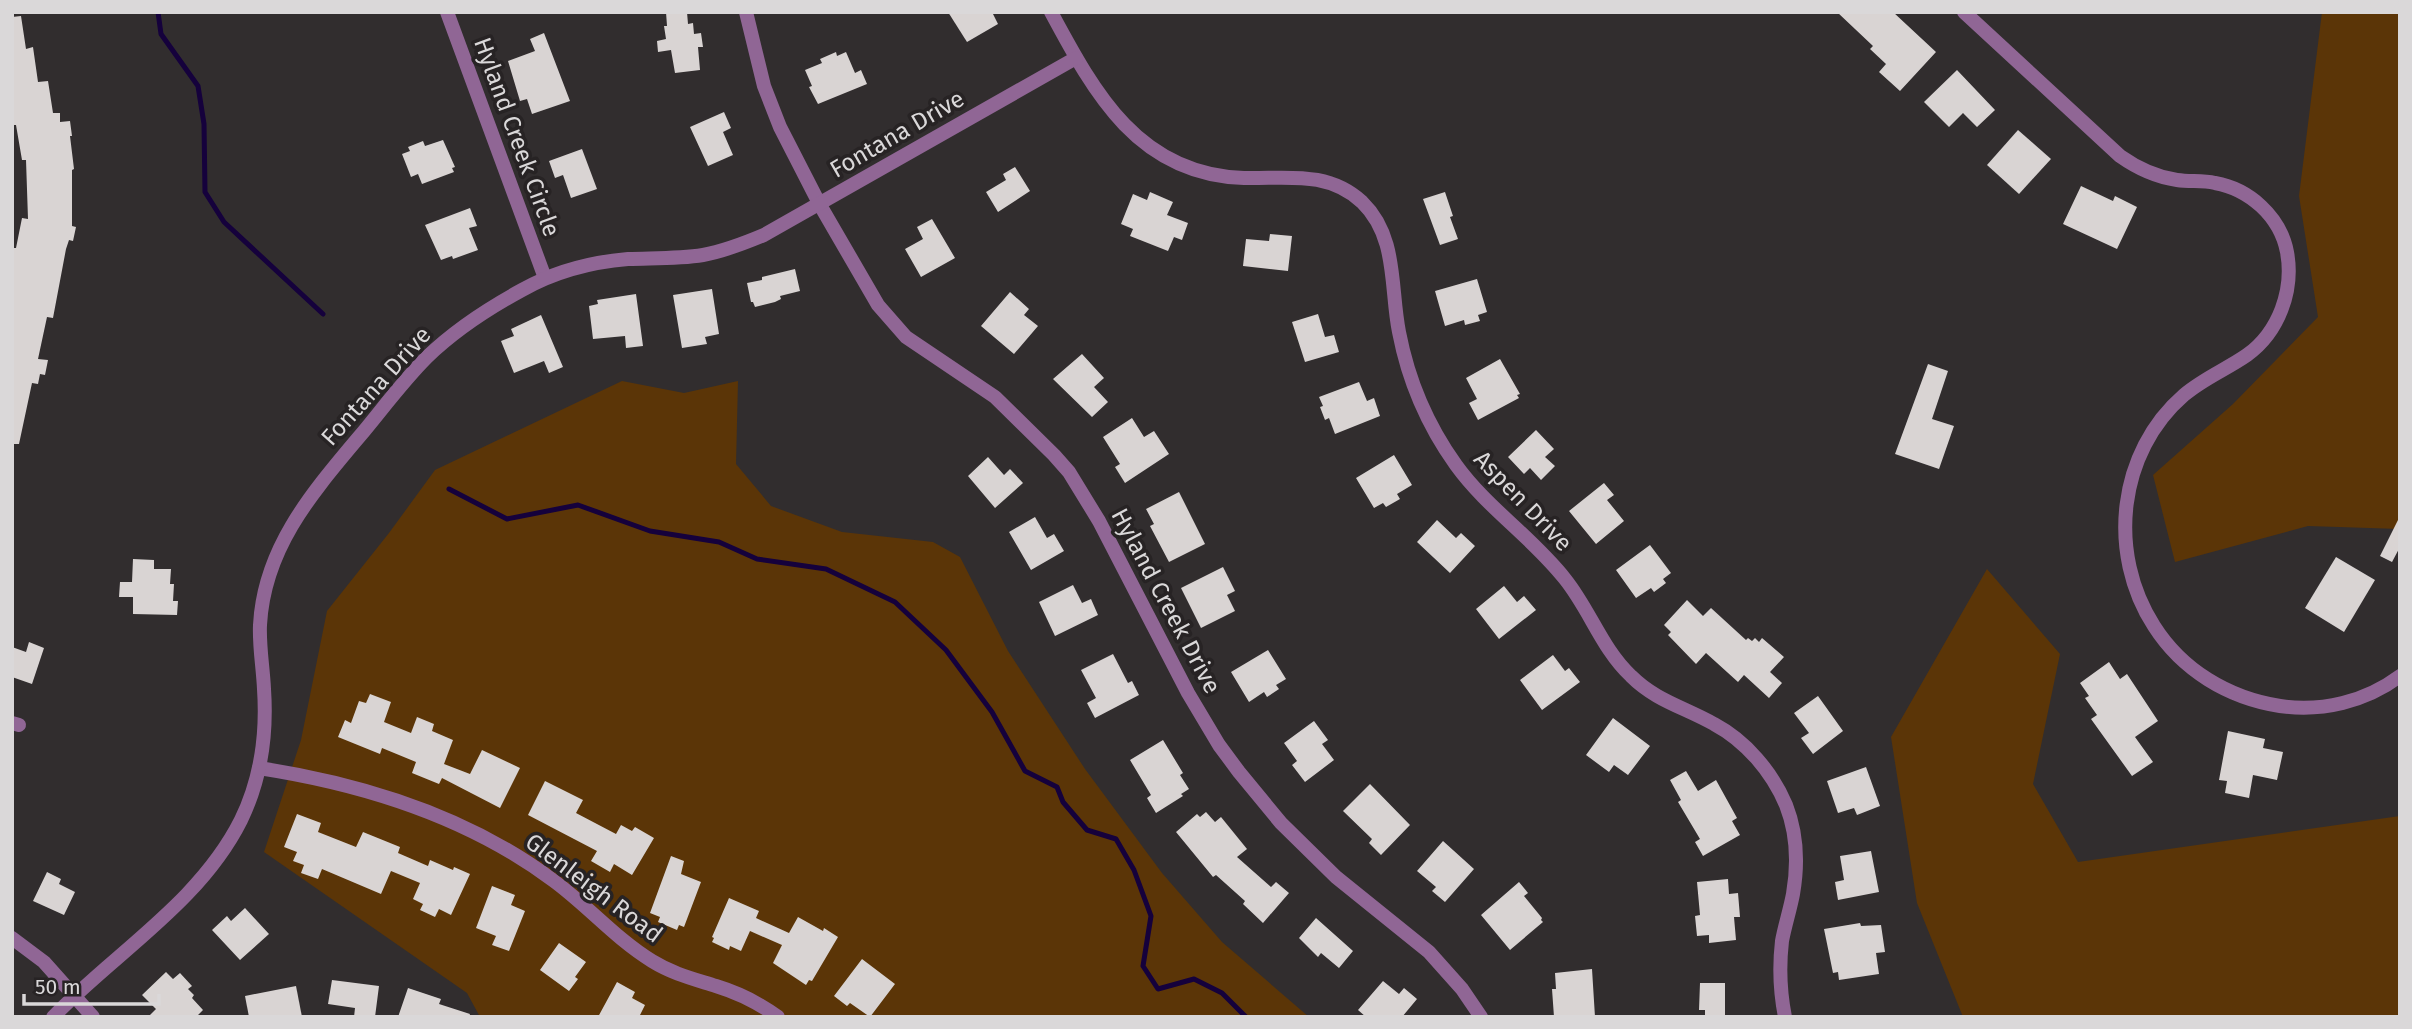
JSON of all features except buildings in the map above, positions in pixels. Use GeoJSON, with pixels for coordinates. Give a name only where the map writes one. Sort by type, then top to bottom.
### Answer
{"type":"FeatureCollection","features":[{"type":"Feature","properties":{"kind":"street","name":"Hyland Creek Circle"},"geometry":{"type":"LineString","coordinates":[[447,12],[545,278]]}},
{"type":"Feature","properties":{"kind":"street"},"geometry":{"type":"LineString","coordinates":[[746,12],[764,86],[780,127],[820,205]]}},
{"type":"Feature","properties":{"kind":"street","name":"Aspen Drive"},"geometry":{"type":"LineString","coordinates":[[1051,12],[1076,58],[1115,116],[1153,151],[1174,162],[1218,176],[1313,178],[1348,192],[1363,203],[1376,219],[1386,238],[1391,257],[1399,331],[1408,369],[1426,413],[1453,461],[1486,501],[1544,554],[1566,579],[1604,642],[1629,675],[1662,701],[1717,725],[1736,738],[1765,769],[1777,788],[1789,816],[1796,873],[1780,965],[1785,1017]]}},
{"type":"Feature","properties":{"kind":"street"},"geometry":{"type":"LineString","coordinates":[[1964,12],[2120,156],[2156,175],[2232,187],[2250,197],[2268,213],[2280,230],[2283,240],[2289,269],[2287,290],[2272,329],[2246,356],[2204,379],[2166,412],[2152,431],[2132,474],[2124,522],[2126,548],[2132,578],[2143,610],[2159,634],[2182,660],[2208,680],[2235,694],[2266,704],[2296,708],[2328,707],[2356,700],[2381,689],[2400,676]]}},
{"type":"Feature","properties":{"kind":"street","name":"Fontana Drive"},"geometry":{"type":"LineString","coordinates":[[53,1017],[73,996],[181,901],[228,844],[242,817],[259,768],[265,719],[260,642],[263,600],[286,533],[312,494],[426,358],[467,323],[560,272],[605,262],[677,258],[726,249],[764,235],[1076,58]]}},
{"type":"Feature","properties":{"kind":"street","name":"Hyland Creek Drive"},"geometry":{"type":"LineString","coordinates":[[820,205],[873,297],[892,323],[923,351],[995,397],[1069,472],[1099,521],[1202,718],[1262,801],[1336,877],[1429,952],[1462,989],[1481,1017]]}},
{"type":"Feature","properties":{"kind":"street","name":"Glenleigh Road"},"geometry":{"type":"LineString","coordinates":[[259,768],[348,785],[416,809],[494,843],[554,880],[632,949],[658,965],[687,979],[717,986],[755,1001],[778,1017]]}},
{"type":"Feature","properties":{"kind":"street"},"geometry":{"type":"LineString","coordinates":[[12,938],[44,962],[93,1017]]}},
{"type":"Feature","properties":{"kind":"shaded area"},"geometry":{"type":"Polygon","coordinates":[[[2322,12],[2400,12],[2400,529],[2308,526],[2175,562],[2153,475],[2233,404],[2318,317],[2299,196],[2322,12]]]}},
{"type":"Feature","properties":{"kind":"shaded area"},"geometry":{"type":"Polygon","coordinates":[[[622,381],[684,393],[738,381],[736,464],[771,506],[842,532],[933,542],[960,557],[1008,651],[1085,769],[1162,873],[1222,942],[1309,1017],[480,1017],[467,993],[264,852],[301,740],[327,611],[435,470],[622,381]]]}},
{"type":"Feature","properties":{"kind":"shaded area"},"geometry":{"type":"Polygon","coordinates":[[[1987,569],[2060,654],[2033,784],[2078,862],[2400,816],[2400,1017],[1963,1017],[1917,903],[1891,737],[1987,569]]]}},
{"type":"Feature","properties":{"kind":"waterway"},"geometry":{"type":"LineString","coordinates":[[158,12],[161,34],[198,86],[204,124],[205,192],[224,222],[323,314]]}},
{"type":"Feature","properties":{"kind":"waterway"},"geometry":{"type":"LineString","coordinates":[[449,489],[507,519],[578,505],[650,531],[719,542],[757,559],[826,569],[895,602],[946,650],[992,712],[1025,771],[1057,787],[1063,802],[1087,830],[1116,839],[1134,870],[1151,916],[1143,966],[1158,989],[1194,979],[1222,993],[1246,1017]]}}]}
